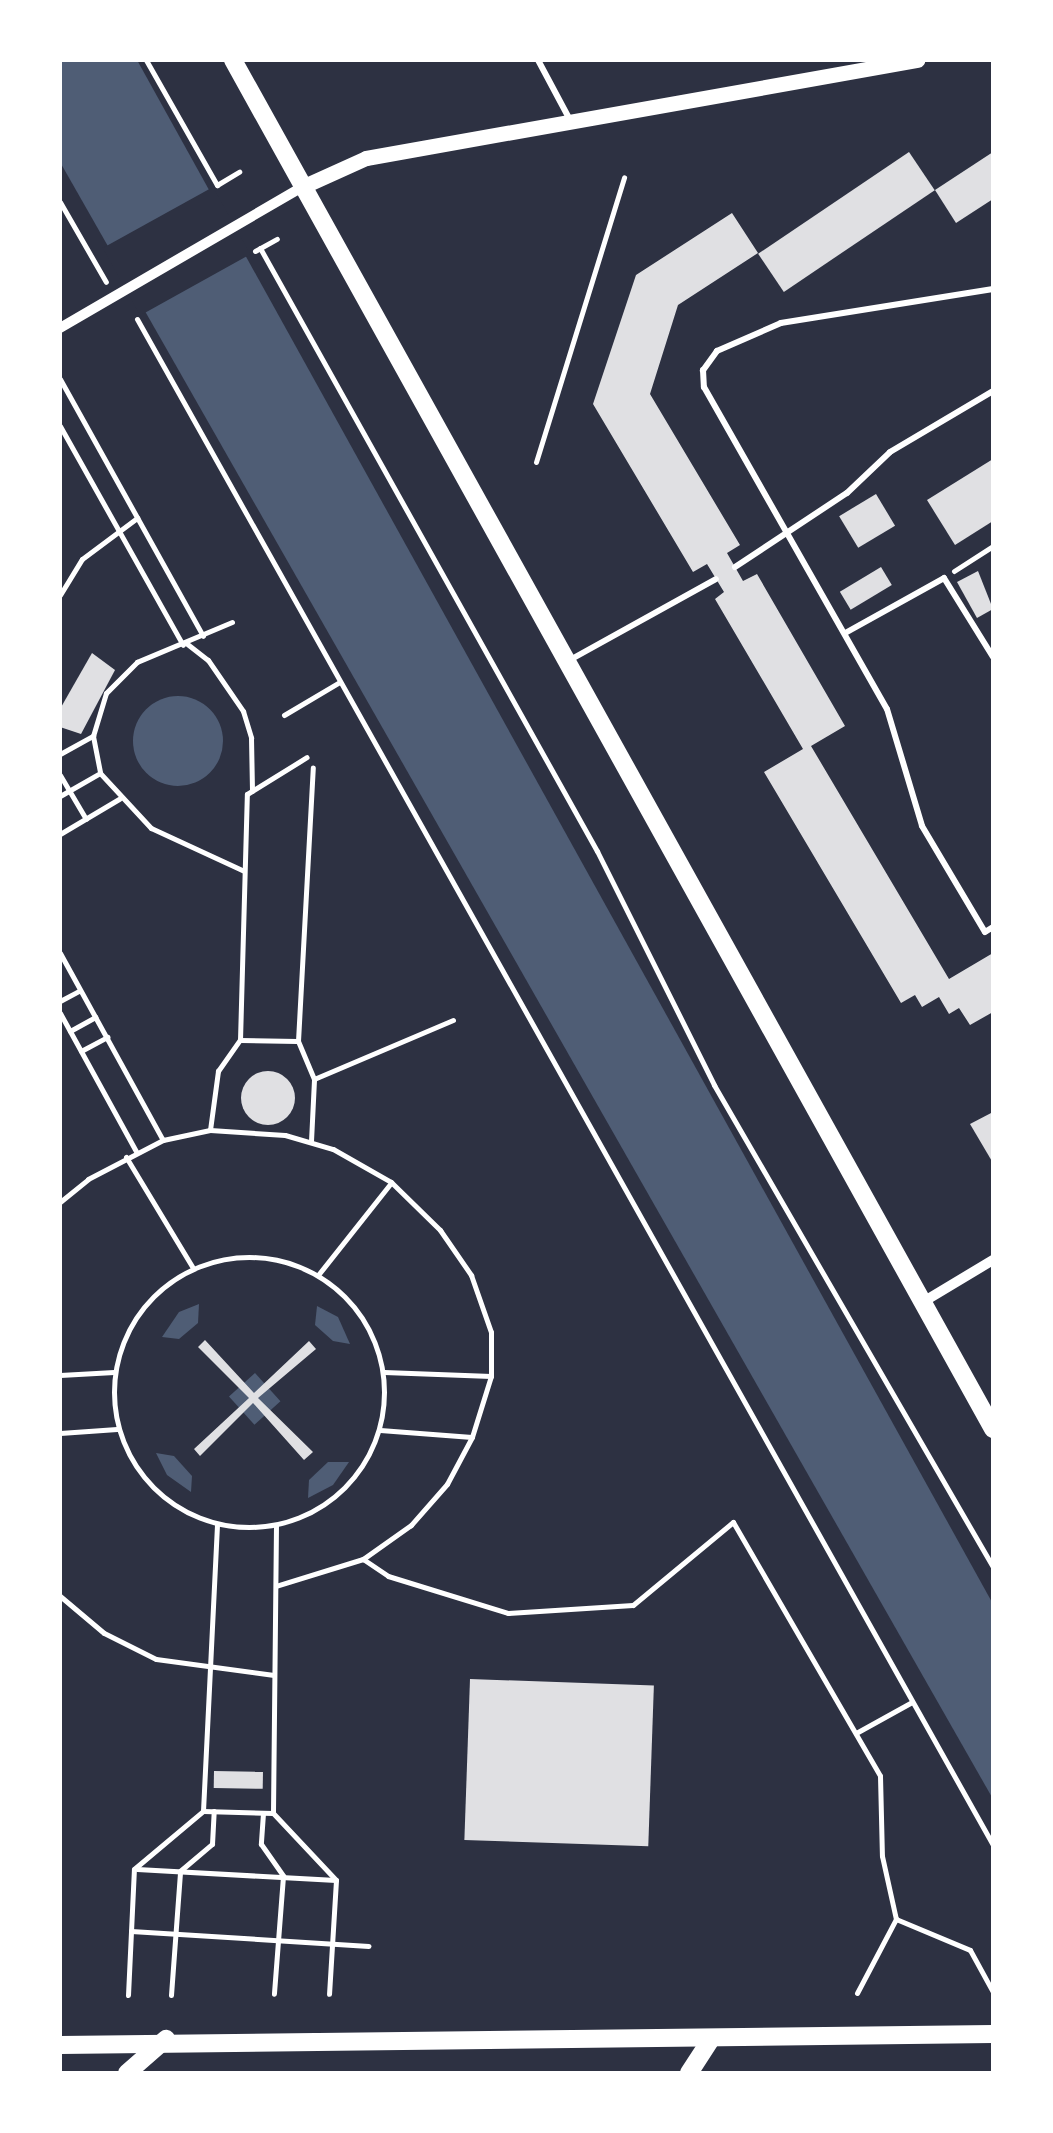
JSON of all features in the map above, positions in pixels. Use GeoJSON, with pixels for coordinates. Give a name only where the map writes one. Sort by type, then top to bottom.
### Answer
{"type":"FeatureCollection","features":[{"type":"Feature","properties":{"kind":"main road"},"geometry":{"type":"LineString","coordinates":[[232,60],[993,1429]]}},
{"type":"Feature","properties":{"kind":"main road"},"geometry":{"type":"LineString","coordinates":[[60,2045],[166,2039],[365,2046],[993,2034]]}},
{"type":"Feature","properties":{"kind":"main road"},"geometry":{"type":"LineString","coordinates":[[127,2073],[166,2039]]}},
{"type":"Feature","properties":{"kind":"main road"},"geometry":{"type":"LineString","coordinates":[[688,2073],[710,2041]]}},
{"type":"Feature","properties":{"kind":"street"},"geometry":{"type":"LineString","coordinates":[[62,323],[304,186],[366,158],[570,118],[917,60]]}},
{"type":"Feature","properties":{"kind":"street"},"geometry":{"type":"LineString","coordinates":[[922,1302],[993,1260]]}},
{"type":"Feature","properties":{"kind":"lane"},"geometry":{"type":"LineString","coordinates":[[538,60],[570,118]]}},
{"type":"Feature","properties":{"kind":"lane"},"geometry":{"type":"LineString","coordinates":[[993,289],[781,323],[717,351],[703,370],[704,387],[791,530],[887,709],[922,826],[985,932],[993,927]]}},
{"type":"Feature","properties":{"kind":"lane"},"geometry":{"type":"LineString","coordinates":[[736,567],[846,494],[890,452],[993,391]]}},
{"type":"Feature","properties":{"kind":"lane"},"geometry":{"type":"LineString","coordinates":[[567,662],[716,578]]}},
{"type":"Feature","properties":{"kind":"lane"},"geometry":{"type":"LineString","coordinates":[[846,632],[944,578],[993,658]]}},
{"type":"Feature","properties":{"kind":"path"},"geometry":{"type":"LineString","coordinates":[[146,60],[217,185],[239,172]]}},
{"type":"Feature","properties":{"kind":"path"},"geometry":{"type":"LineString","coordinates":[[536,462],[624,177]]}},
{"type":"Feature","properties":{"kind":"path"},"geometry":{"type":"LineString","coordinates":[[60,202],[117,293]]}},
{"type":"Feature","properties":{"kind":"path"},"geometry":{"type":"LineString","coordinates":[[276,239],[258,250],[598,851],[714,1085],[993,1567]]}},
{"type":"Feature","properties":{"kind":"path"},"geometry":{"type":"LineString","coordinates":[[137,319],[993,1845]]}},
{"type":"Feature","properties":{"kind":"path"},"geometry":{"type":"LineString","coordinates":[[60,379],[203,636]]}},
{"type":"Feature","properties":{"kind":"path"},"geometry":{"type":"LineString","coordinates":[[60,426],[185,644],[218,672],[243,711],[253,752],[244,871],[240,1040],[218,1070],[210,1130]]}},
{"type":"Feature","properties":{"kind":"path"},"geometry":{"type":"LineString","coordinates":[[60,595],[82,559],[137,518]]}},
{"type":"Feature","properties":{"kind":"path"},"geometry":{"type":"LineString","coordinates":[[944,578],[993,546]]}},
{"type":"Feature","properties":{"kind":"path"},"geometry":{"type":"LineString","coordinates":[[232,622],[148,656],[119,677],[106,694],[93,736],[100,773],[119,799],[150,828],[244,871]]}},
{"type":"Feature","properties":{"kind":"path"},"geometry":{"type":"LineString","coordinates":[[284,715],[338,683]]}},
{"type":"Feature","properties":{"kind":"path"},"geometry":{"type":"LineString","coordinates":[[60,754],[93,736]]}},
{"type":"Feature","properties":{"kind":"path"},"geometry":{"type":"LineString","coordinates":[[252,790],[307,758]]}},
{"type":"Feature","properties":{"kind":"path"},"geometry":{"type":"LineString","coordinates":[[311,1142],[314,1079],[298,1041],[313,767]]}},
{"type":"Feature","properties":{"kind":"path"},"geometry":{"type":"LineString","coordinates":[[60,796],[100,773]]}},
{"type":"Feature","properties":{"kind":"path"},"geometry":{"type":"LineString","coordinates":[[60,774],[86,818]]}},
{"type":"Feature","properties":{"kind":"path"},"geometry":{"type":"LineString","coordinates":[[60,834],[119,799]]}},
{"type":"Feature","properties":{"kind":"path"},"geometry":{"type":"LineString","coordinates":[[60,952],[163,1140]]}},
{"type":"Feature","properties":{"kind":"path"},"geometry":{"type":"LineString","coordinates":[[60,975],[69,970]]}},
{"type":"Feature","properties":{"kind":"path"},"geometry":{"type":"LineString","coordinates":[[60,1001],[80,990]]}},
{"type":"Feature","properties":{"kind":"path"},"geometry":{"type":"LineString","coordinates":[[60,1013],[136,1152]]}},
{"type":"Feature","properties":{"kind":"path"},"geometry":{"type":"LineString","coordinates":[[70,1031],[95,1017]]}},
{"type":"Feature","properties":{"kind":"path"},"geometry":{"type":"LineString","coordinates":[[314,1079],[453,1020]]}},
{"type":"Feature","properties":{"kind":"path"},"geometry":{"type":"LineString","coordinates":[[81,1051],[107,1038]]}},
{"type":"Feature","properties":{"kind":"path"},"geometry":{"type":"LineString","coordinates":[[240,1040],[298,1041]]}},
{"type":"Feature","properties":{"kind":"path"},"geometry":{"type":"LineString","coordinates":[[60,1202],[126,1157],[163,1140],[210,1130],[311,1142],[391,1182],[440,1230],[472,1275],[491,1332],[491,1376],[472,1437],[429,1506],[364,1559],[276,1586]]}},
{"type":"Feature","properties":{"kind":"path"},"geometry":{"type":"LineString","coordinates":[[126,1157],[193,1268]]}},
{"type":"Feature","properties":{"kind":"path"},"geometry":{"type":"LineString","coordinates":[[318,1275],[391,1182]]}},
{"type":"Feature","properties":{"kind":"path"},"geometry":{"type":"LineString","coordinates":[[269,1258],[318,1275],[354,1306],[383,1372],[379,1430],[341,1492],[276,1525],[217,1524],[154,1490],[118,1429],[114,1372],[126,1335],[147,1302],[193,1268],[218,1260],[269,1258]]}},
{"type":"Feature","properties":{"kind":"path"},"geometry":{"type":"LineString","coordinates":[[60,1375],[114,1372]]}},
{"type":"Feature","properties":{"kind":"path"},"geometry":{"type":"LineString","coordinates":[[383,1372],[491,1376]]}},
{"type":"Feature","properties":{"kind":"path"},"geometry":{"type":"LineString","coordinates":[[60,1433],[118,1429]]}},
{"type":"Feature","properties":{"kind":"path"},"geometry":{"type":"LineString","coordinates":[[379,1430],[472,1437]]}},
{"type":"Feature","properties":{"kind":"path"},"geometry":{"type":"LineString","coordinates":[[364,1559],[388,1576],[508,1613],[633,1605],[732,1522],[880,1776],[882,1856],[896,1919],[857,1993]]}},
{"type":"Feature","properties":{"kind":"path"},"geometry":{"type":"LineString","coordinates":[[203,1811],[217,1524]]}},
{"type":"Feature","properties":{"kind":"path"},"geometry":{"type":"LineString","coordinates":[[276,1525],[273,1813],[336,1880],[330,1994]]}},
{"type":"Feature","properties":{"kind":"path"},"geometry":{"type":"LineString","coordinates":[[60,1596],[128,1646],[210,1671],[274,1675]]}},
{"type":"Feature","properties":{"kind":"path"},"geometry":{"type":"LineString","coordinates":[[856,1733],[912,1702]]}},
{"type":"Feature","properties":{"kind":"path"},"geometry":{"type":"LineString","coordinates":[[128,1995],[134,1869],[203,1811],[273,1813]]}},
{"type":"Feature","properties":{"kind":"path"},"geometry":{"type":"LineString","coordinates":[[171,1994],[180,1871],[212,1844],[214,1812]]}},
{"type":"Feature","properties":{"kind":"path"},"geometry":{"type":"LineString","coordinates":[[263,1813],[260,1844],[283,1876],[274,1994]]}},
{"type":"Feature","properties":{"kind":"path"},"geometry":{"type":"LineString","coordinates":[[134,1869],[336,1880]]}},
{"type":"Feature","properties":{"kind":"path"},"geometry":{"type":"LineString","coordinates":[[896,1919],[970,1950],[993,1992]]}},
{"type":"Feature","properties":{"kind":"path"},"geometry":{"type":"LineString","coordinates":[[132,1931],[369,1946]]}},
{"type":"Feature","properties":{"kind":"water"},"geometry":{"type":"Polygon","coordinates":[[[60,60],[137,60],[993,1604],[993,1799],[60,162],[60,60]]]}},
{"type":"Feature","properties":{"kind":"water"},"geometry":{"type":"Polygon","coordinates":[[[178,696],[210,709],[223,741],[210,773],[178,786],[146,773],[133,741],[146,709],[178,696]]]}},
{"type":"Feature","properties":{"kind":"water"},"geometry":{"type":"Polygon","coordinates":[[[199,1304],[198,1323],[179,1339],[162,1337],[179,1312],[199,1304]]]}},
{"type":"Feature","properties":{"kind":"water"},"geometry":{"type":"Polygon","coordinates":[[[317,1306],[338,1317],[350,1344],[333,1341],[315,1325],[317,1306]]]}},
{"type":"Feature","properties":{"kind":"water"},"geometry":{"type":"Polygon","coordinates":[[[255,1373],[280,1401],[254,1425],[229,1396],[255,1373]]]}},
{"type":"Feature","properties":{"kind":"water"},"geometry":{"type":"Polygon","coordinates":[[[156,1453],[174,1456],[192,1476],[191,1492],[167,1475],[156,1453]]]}},
{"type":"Feature","properties":{"kind":"water"},"geometry":{"type":"Polygon","coordinates":[[[328,1462],[349,1462],[333,1485],[308,1498],[309,1480],[328,1462]]]}},
{"type":"Feature","properties":{"kind":"pier"},"geometry":{"type":"Polygon","coordinates":[[[213,187],[250,254],[140,315],[103,248],[213,187]]]}},
{"type":"Feature","properties":{"kind":"building"},"geometry":{"type":"Polygon","coordinates":[[[909,152],[935,190],[784,292],[758,254],[909,152]]]}},
{"type":"Feature","properties":{"kind":"building"},"geometry":{"type":"Polygon","coordinates":[[[993,152],[993,199],[956,223],[935,190],[993,152]]]}},
{"type":"Feature","properties":{"kind":"building"},"geometry":{"type":"Polygon","coordinates":[[[732,213],[758,253],[678,305],[650,394],[740,545],[727,553],[743,581],[757,574],[845,726],[811,746],[949,979],[993,953],[993,1012],[970,1025],[959,1008],[949,1014],[939,997],[922,1007],[915,995],[901,1003],[764,772],[803,749],[715,599],[724,592],[707,564],[693,572],[593,404],[636,275],[732,213]]]}},
{"type":"Feature","properties":{"kind":"building"},"geometry":{"type":"Polygon","coordinates":[[[993,459],[993,521],[955,545],[927,500],[993,459]]]}},
{"type":"Feature","properties":{"kind":"building"},"geometry":{"type":"Polygon","coordinates":[[[876,494],[895,526],[858,548],[839,516],[876,494]]]}},
{"type":"Feature","properties":{"kind":"building"},"geometry":{"type":"Polygon","coordinates":[[[881,567],[892,585],[851,610],[840,592],[881,567]]]}},
{"type":"Feature","properties":{"kind":"building"},"geometry":{"type":"Polygon","coordinates":[[[978,571],[993,609],[977,618],[957,582],[978,571]]]}},
{"type":"Feature","properties":{"kind":"building"},"geometry":{"type":"Polygon","coordinates":[[[92,653],[115,670],[81,734],[60,727],[60,709],[92,653]]]}},
{"type":"Feature","properties":{"kind":"building"},"geometry":{"type":"Polygon","coordinates":[[[268,1071],[287,1079],[295,1098],[287,1117],[268,1125],[249,1117],[241,1098],[249,1079],[268,1071]]]}},
{"type":"Feature","properties":{"kind":"building"},"geometry":{"type":"Polygon","coordinates":[[[993,1112],[993,1163],[970,1124],[993,1112]]]}},
{"type":"Feature","properties":{"kind":"building"},"geometry":{"type":"Polygon","coordinates":[[[205,1340],[254,1393],[309,1341],[316,1349],[258,1398],[313,1452],[304,1460],[253,1403],[200,1456],[194,1449],[249,1398],[198,1347],[205,1340]]]}},
{"type":"Feature","properties":{"kind":"building"},"geometry":{"type":"Polygon","coordinates":[[[470,1679],[654,1685],[648,1846],[464,1840],[470,1679]]]}},
{"type":"Feature","properties":{"kind":"building"},"geometry":{"type":"Polygon","coordinates":[[[214,1771],[263,1772],[263,1789],[214,1788],[214,1771]]]}}]}
